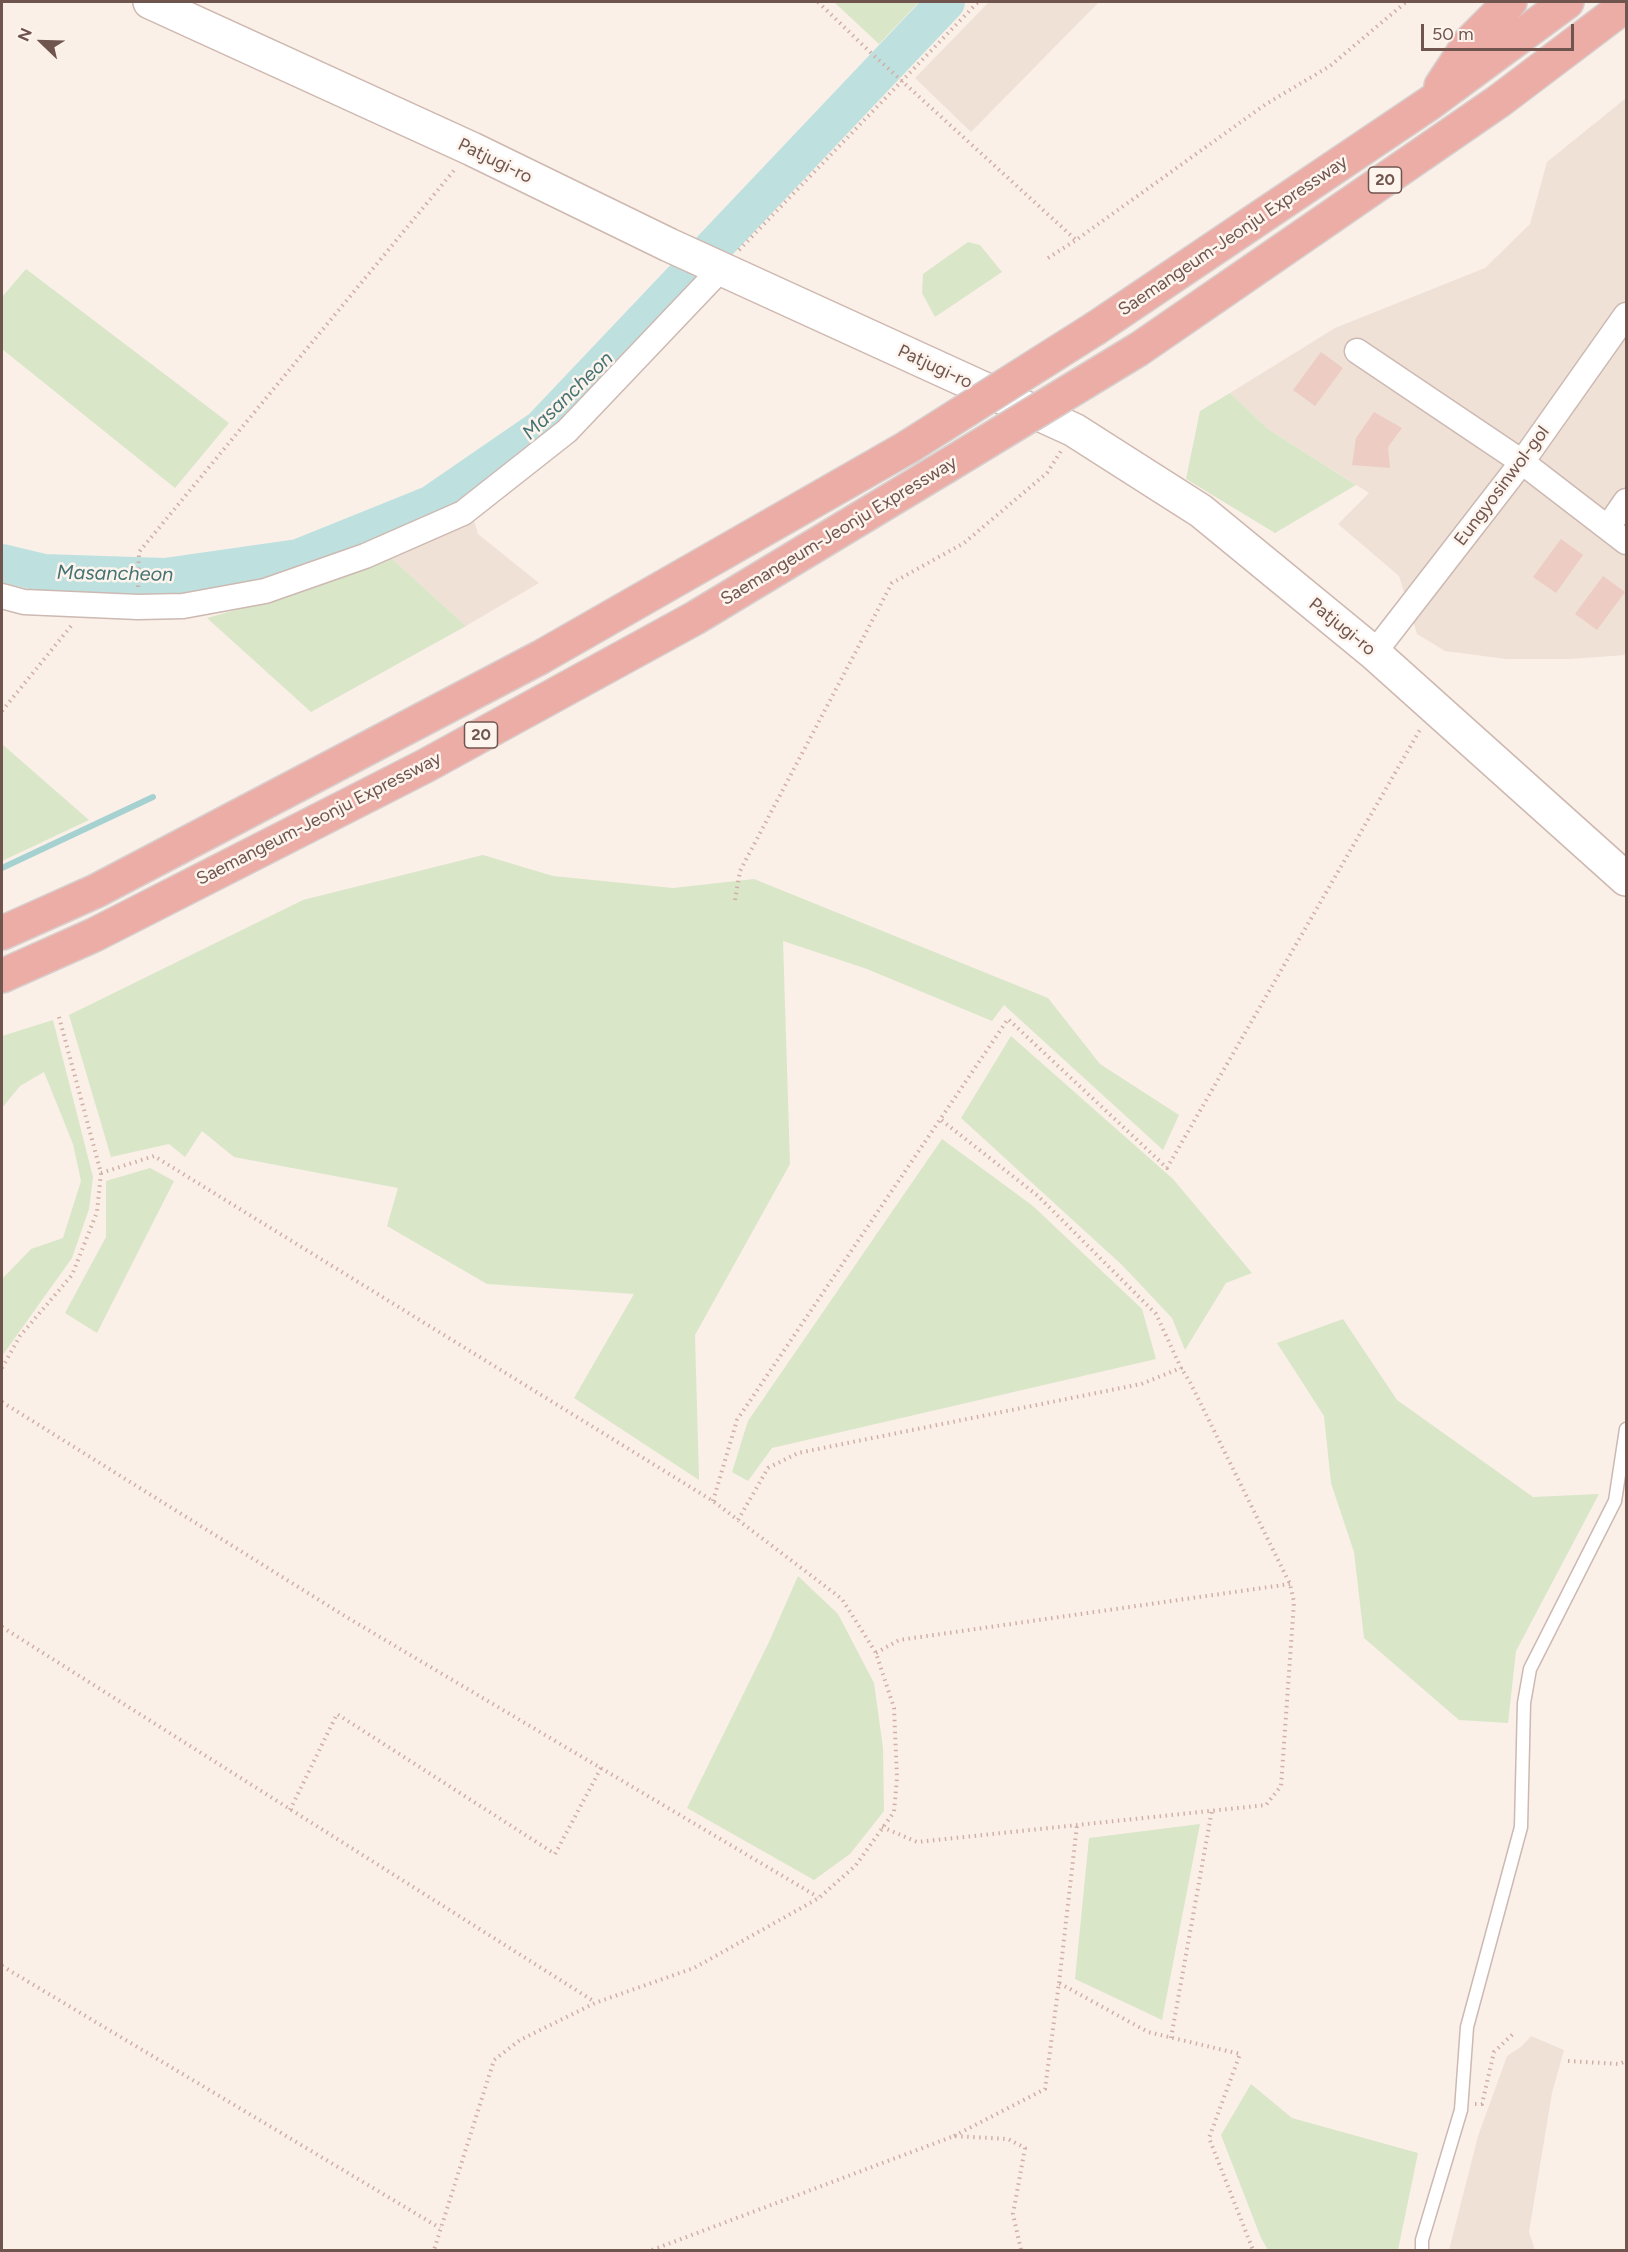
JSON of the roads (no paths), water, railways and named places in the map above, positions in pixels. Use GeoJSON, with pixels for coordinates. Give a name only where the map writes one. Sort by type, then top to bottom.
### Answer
{"type":"FeatureCollection","features":[{"type":"Feature","properties":{"kind":"highway"},"geometry":{"type":"LineString","coordinates":[[1430,103],[1470,42],[1510,2]]}},
{"type":"Feature","properties":{"kind":"highway","name":"Saemangeum-Jeonju Expressway"},"geometry":{"type":"LineString","coordinates":[[2,933],[96,891],[541,657],[908,447],[1096,328],[1430,103],[1567,2]]}},
{"type":"Feature","properties":{"kind":"highway","name":"Saemangeum-Jeonju Expressway"},"geometry":{"type":"LineString","coordinates":[[2,976],[94,935],[425,766],[694,618],[1139,349],[1498,101],[1626,5]]}},
{"type":"Feature","properties":{"kind":"street","name":"Patjugi-ro"},"geometry":{"type":"LineString","coordinates":[[150,2],[472,149],[680,250],[1074,430],[1200,511],[1374,653],[1626,879]]}},
{"type":"Feature","properties":{"kind":"street"},"geometry":{"type":"LineString","coordinates":[[2,596],[24,602],[88,606],[183,606],[265,591],[365,556],[463,513],[567,431],[718,267]]}},
{"type":"Feature","properties":{"kind":"street","name":"Eungyosinwol-gol"},"geometry":{"type":"LineString","coordinates":[[1374,653],[1522,462],[1626,315]]}},
{"type":"Feature","properties":{"kind":"street"},"geometry":{"type":"LineString","coordinates":[[1357,351],[1522,462],[1617,535],[1626,501]]}},
{"type":"Feature","properties":{"kind":"lane"},"geometry":{"type":"LineString","coordinates":[[1422,2250],[1422,2240],[1462,2103],[1467,2027],[1521,1827],[1524,1703],[1530,1669],[1615,1501],[1626,1429]]}},
{"type":"Feature","properties":{"kind":"waterway","name":"Masancheon"},"geometry":{"type":"LineString","coordinates":[[2,563],[44,573],[165,577],[298,558],[432,504],[541,429],[946,2]]}},
{"type":"Feature","properties":{"kind":"waterway"},"geometry":{"type":"LineString","coordinates":[[2,868],[153,797]]}}]}
